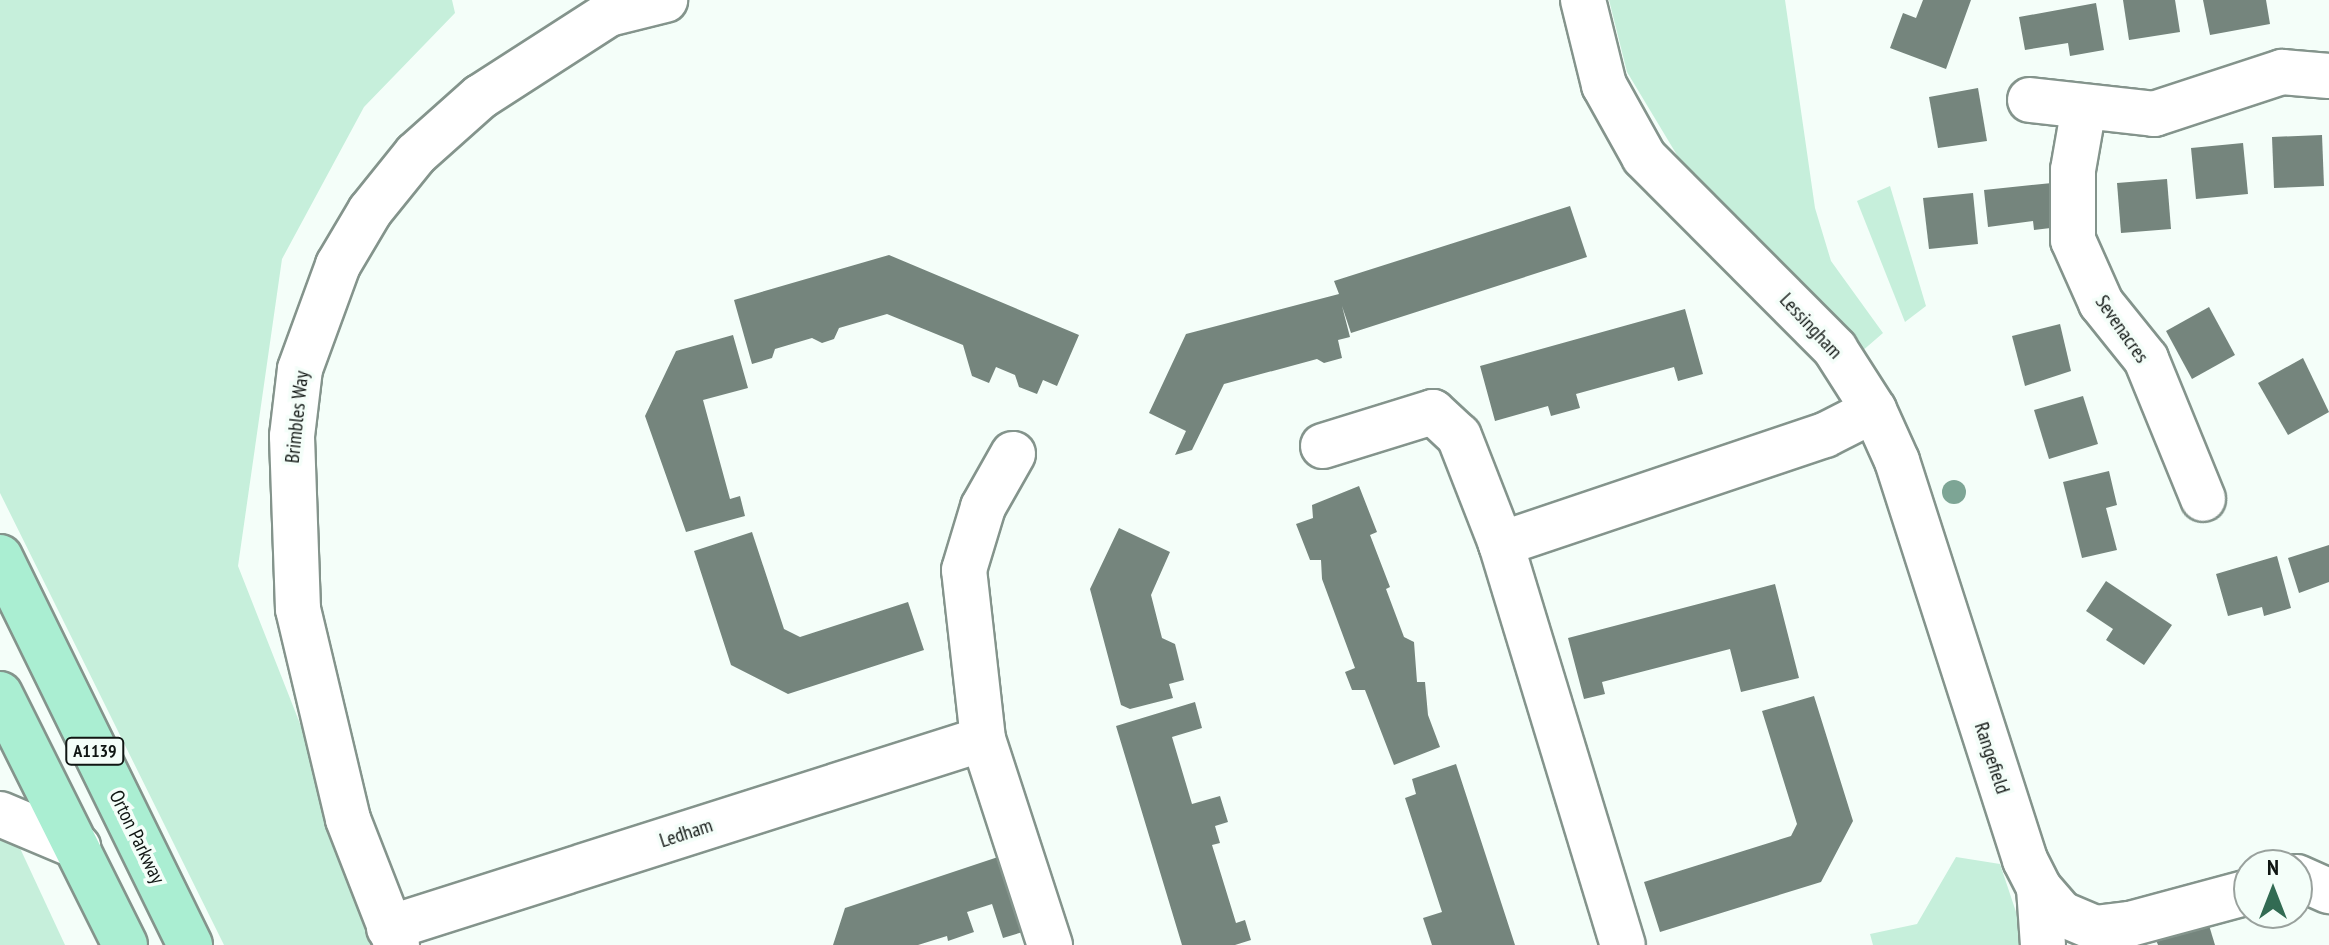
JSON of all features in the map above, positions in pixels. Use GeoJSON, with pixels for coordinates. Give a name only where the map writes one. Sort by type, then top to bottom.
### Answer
{"type":"FeatureCollection","features":[{"type":"Feature","properties":{"kind":"main road","name":"Orton Parkway"},"geometry":{"type":"LineString","coordinates":[[0,557],[190,945]]}},
{"type":"Feature","properties":{"kind":"main road","name":"A1139"},"geometry":{"type":"LineString","coordinates":[[0,694],[125,945]]}},
{"type":"Feature","properties":{"kind":"street","name":"Brimbles Way"},"geometry":{"type":"LineString","coordinates":[[393,937],[348,819],[298,609],[292,436],[300,369],[338,265],[370,211],[416,154],[480,97],[606,7],[665,0]]}},
{"type":"Feature","properties":{"kind":"street","name":"Lessingham"},"geometry":{"type":"LineString","coordinates":[[1583,0],[1604,85],[1644,157],[1835,349],[1874,410]]}},
{"type":"Feature","properties":{"kind":"street"},"geometry":{"type":"LineString","coordinates":[[2030,100],[2154,114],[2282,72],[2329,76]]}},
{"type":"Feature","properties":{"kind":"street","name":"Sevenacres"},"geometry":{"type":"LineString","coordinates":[[2084,107],[2073,170],[2073,240],[2101,303],[2146,359],[2203,499]]}},
{"type":"Feature","properties":{"kind":"street"},"geometry":{"type":"LineString","coordinates":[[1501,544],[1825,435],[1874,410]]}},
{"type":"Feature","properties":{"kind":"street","name":"Rangefield"},"geometry":{"type":"LineString","coordinates":[[1874,410],[1897,461],[2025,860],[2039,888],[2062,914],[2095,928],[2130,924],[2233,896]]}},
{"type":"Feature","properties":{"kind":"street"},"geometry":{"type":"LineString","coordinates":[[1323,446],[1433,412],[1459,436],[1501,544],[1623,945]]}},
{"type":"Feature","properties":{"kind":"street"},"geometry":{"type":"LineString","coordinates":[[1013,454],[983,507],[964,570],[983,739],[1050,945]]}},
{"type":"Feature","properties":{"kind":"street","name":"Ledham"},"geometry":{"type":"LineString","coordinates":[[393,937],[983,739]]}},
{"type":"Feature","properties":{"kind":"street"},"geometry":{"type":"LineString","coordinates":[[0,814],[78,847]]}},
{"type":"Feature","properties":{"kind":"street"},"geometry":{"type":"LineString","coordinates":[[2039,888],[2043,945]]}},
{"type":"Feature","properties":{"kind":"green space"},"geometry":{"type":"Polygon","coordinates":[[[0,0],[452,0],[455,13],[364,107],[282,259],[238,566],[387,945],[224,945],[0,493],[0,0]]]}},
{"type":"Feature","properties":{"kind":"green space"},"geometry":{"type":"Polygon","coordinates":[[[1609,0],[1785,0],[1815,208],[1831,261],[1883,333],[1861,352],[1689,175],[1627,72],[1609,0]]]}},
{"type":"Feature","properties":{"kind":"green space"},"geometry":{"type":"Polygon","coordinates":[[[1890,186],[1926,306],[1905,322],[1857,201],[1890,186]]]}},
{"type":"Feature","properties":{"kind":"green space"},"geometry":{"type":"Polygon","coordinates":[[[0,840],[19,846],[65,945],[0,945],[0,840]]]}},
{"type":"Feature","properties":{"kind":"green space"},"geometry":{"type":"Polygon","coordinates":[[[1956,857],[2000,864],[2020,924],[2020,945],[1873,945],[1870,934],[1917,924],[1956,857]]]}},
{"type":"Feature","properties":{"kind":"building"},"geometry":{"type":"Polygon","coordinates":[[[1923,0],[1971,0],[1946,69],[1890,48],[1903,13],[1916,18],[1923,0]]]}},
{"type":"Feature","properties":{"kind":"building"},"geometry":{"type":"Polygon","coordinates":[[[2123,0],[2175,0],[2180,32],[2129,40],[2123,0]]]}},
{"type":"Feature","properties":{"kind":"building"},"geometry":{"type":"Polygon","coordinates":[[[2203,0],[2266,0],[2270,24],[2210,35],[2203,0]]]}},
{"type":"Feature","properties":{"kind":"building"},"geometry":{"type":"Polygon","coordinates":[[[2096,3],[2104,50],[2070,56],[2068,43],[2025,50],[2019,17],[2096,3]]]}},
{"type":"Feature","properties":{"kind":"building"},"geometry":{"type":"Polygon","coordinates":[[[1978,88],[1987,141],[1938,148],[1929,97],[1978,88]]]}},
{"type":"Feature","properties":{"kind":"building"},"geometry":{"type":"Polygon","coordinates":[[[2322,135],[2324,186],[2274,188],[2272,137],[2322,135]]]}},
{"type":"Feature","properties":{"kind":"building"},"geometry":{"type":"Polygon","coordinates":[[[2243,143],[2248,194],[2196,199],[2191,148],[2243,143]]]}},
{"type":"Feature","properties":{"kind":"building"},"geometry":{"type":"Polygon","coordinates":[[[2167,179],[2171,229],[2121,233],[2117,183],[2167,179]]]}},
{"type":"Feature","properties":{"kind":"building"},"geometry":{"type":"Polygon","coordinates":[[[2062,182],[2067,226],[2034,230],[2033,221],[1988,227],[1984,190],[2062,182]]]}},
{"type":"Feature","properties":{"kind":"building"},"geometry":{"type":"Polygon","coordinates":[[[1973,193],[1978,244],[1929,249],[1923,198],[1973,193]]]}},
{"type":"Feature","properties":{"kind":"building"},"geometry":{"type":"Polygon","coordinates":[[[1570,206],[1587,257],[1351,333],[1342,306],[1350,337],[1338,340],[1342,358],[1324,363],[1317,359],[1224,384],[1192,450],[1175,455],[1186,431],[1149,413],[1186,334],[1339,294],[1334,281],[1570,206]]]}},
{"type":"Feature","properties":{"kind":"building"},"geometry":{"type":"Polygon","coordinates":[[[889,255],[1079,335],[1057,386],[1043,380],[1037,394],[1019,387],[1015,375],[996,367],[989,383],[972,376],[963,345],[887,314],[839,328],[834,339],[822,343],[812,338],[775,349],[772,358],[752,364],[734,300],[889,255]]]}},
{"type":"Feature","properties":{"kind":"building"},"geometry":{"type":"Polygon","coordinates":[[[2209,307],[2235,355],[2192,379],[2166,331],[2209,307]]]}},
{"type":"Feature","properties":{"kind":"building"},"geometry":{"type":"Polygon","coordinates":[[[1685,309],[1703,374],[1678,381],[1674,367],[1576,394],[1580,408],[1551,416],[1548,406],[1495,421],[1480,366],[1685,309]]]}},
{"type":"Feature","properties":{"kind":"building"},"geometry":{"type":"Polygon","coordinates":[[[2060,324],[2071,371],[2025,386],[2012,336],[2060,324]]]}},
{"type":"Feature","properties":{"kind":"building"},"geometry":{"type":"Polygon","coordinates":[[[733,335],[748,388],[703,400],[730,499],[740,496],[745,516],[686,532],[645,416],[676,351],[733,335]]]}},
{"type":"Feature","properties":{"kind":"building"},"geometry":{"type":"Polygon","coordinates":[[[2303,358],[2329,412],[2288,435],[2258,383],[2303,358]]]}},
{"type":"Feature","properties":{"kind":"building"},"geometry":{"type":"Polygon","coordinates":[[[2083,396],[2098,444],[2049,459],[2034,410],[2083,396]]]}},
{"type":"Feature","properties":{"kind":"building"},"geometry":{"type":"Polygon","coordinates":[[[2109,471],[2117,505],[2106,508],[2117,550],[2082,558],[2063,482],[2109,471]]]}},
{"type":"Feature","properties":{"kind":"building"},"geometry":{"type":"Polygon","coordinates":[[[1359,486],[1377,532],[1370,535],[1390,587],[1386,589],[1404,637],[1414,642],[1417,682],[1425,682],[1428,715],[1440,747],[1394,765],[1365,690],[1352,690],[1345,672],[1355,668],[1322,579],[1321,560],[1310,560],[1296,524],[1313,518],[1312,505],[1359,486]]]}},
{"type":"Feature","properties":{"kind":"building"},"geometry":{"type":"Polygon","coordinates":[[[1119,528],[1170,552],[1151,595],[1162,638],[1175,644],[1184,680],[1169,684],[1173,698],[1130,709],[1121,705],[1090,589],[1119,528]]]}},
{"type":"Feature","properties":{"kind":"building"},"geometry":{"type":"Polygon","coordinates":[[[752,532],[784,629],[800,637],[908,602],[924,650],[788,694],[731,665],[694,551],[752,532]]]}},
{"type":"Feature","properties":{"kind":"building"},"geometry":{"type":"Polygon","coordinates":[[[2329,545],[2329,582],[2299,593],[2288,558],[2329,545]]]}},
{"type":"Feature","properties":{"kind":"building"},"geometry":{"type":"Polygon","coordinates":[[[2277,556],[2291,608],[2264,616],[2262,607],[2228,616],[2216,574],[2277,556]]]}},
{"type":"Feature","properties":{"kind":"building"},"geometry":{"type":"Polygon","coordinates":[[[2106,581],[2172,625],[2144,665],[2106,640],[2113,629],[2086,611],[2106,581]]]}},
{"type":"Feature","properties":{"kind":"building"},"geometry":{"type":"Polygon","coordinates":[[[1775,584],[1799,678],[1741,692],[1730,649],[1602,682],[1605,694],[1584,699],[1568,638],[1775,584]]]}},
{"type":"Feature","properties":{"kind":"building"},"geometry":{"type":"Polygon","coordinates":[[[1814,696],[1853,821],[1821,882],[1660,932],[1644,882],[1791,836],[1797,824],[1762,711],[1814,696]]]}},
{"type":"Feature","properties":{"kind":"building"},"geometry":{"type":"Polygon","coordinates":[[[1195,702],[1202,728],[1172,737],[1192,804],[1220,796],[1228,822],[1215,826],[1220,843],[1212,845],[1236,923],[1245,920],[1251,940],[1235,945],[1182,945],[1116,726],[1195,702]]]}},
{"type":"Feature","properties":{"kind":"building"},"geometry":{"type":"Polygon","coordinates":[[[1456,764],[1515,945],[1432,945],[1423,918],[1442,912],[1405,798],[1416,794],[1412,779],[1456,764]]]}},
{"type":"Feature","properties":{"kind":"building"},"geometry":{"type":"Polygon","coordinates":[[[1004,855],[1029,930],[1003,938],[992,904],[967,912],[974,932],[948,941],[947,936],[918,945],[833,945],[845,908],[1004,855]]]}},
{"type":"Feature","properties":{"kind":"building"},"geometry":{"type":"Polygon","coordinates":[[[2208,922],[2215,945],[2158,945],[2156,940],[2208,922]]]}}]}
